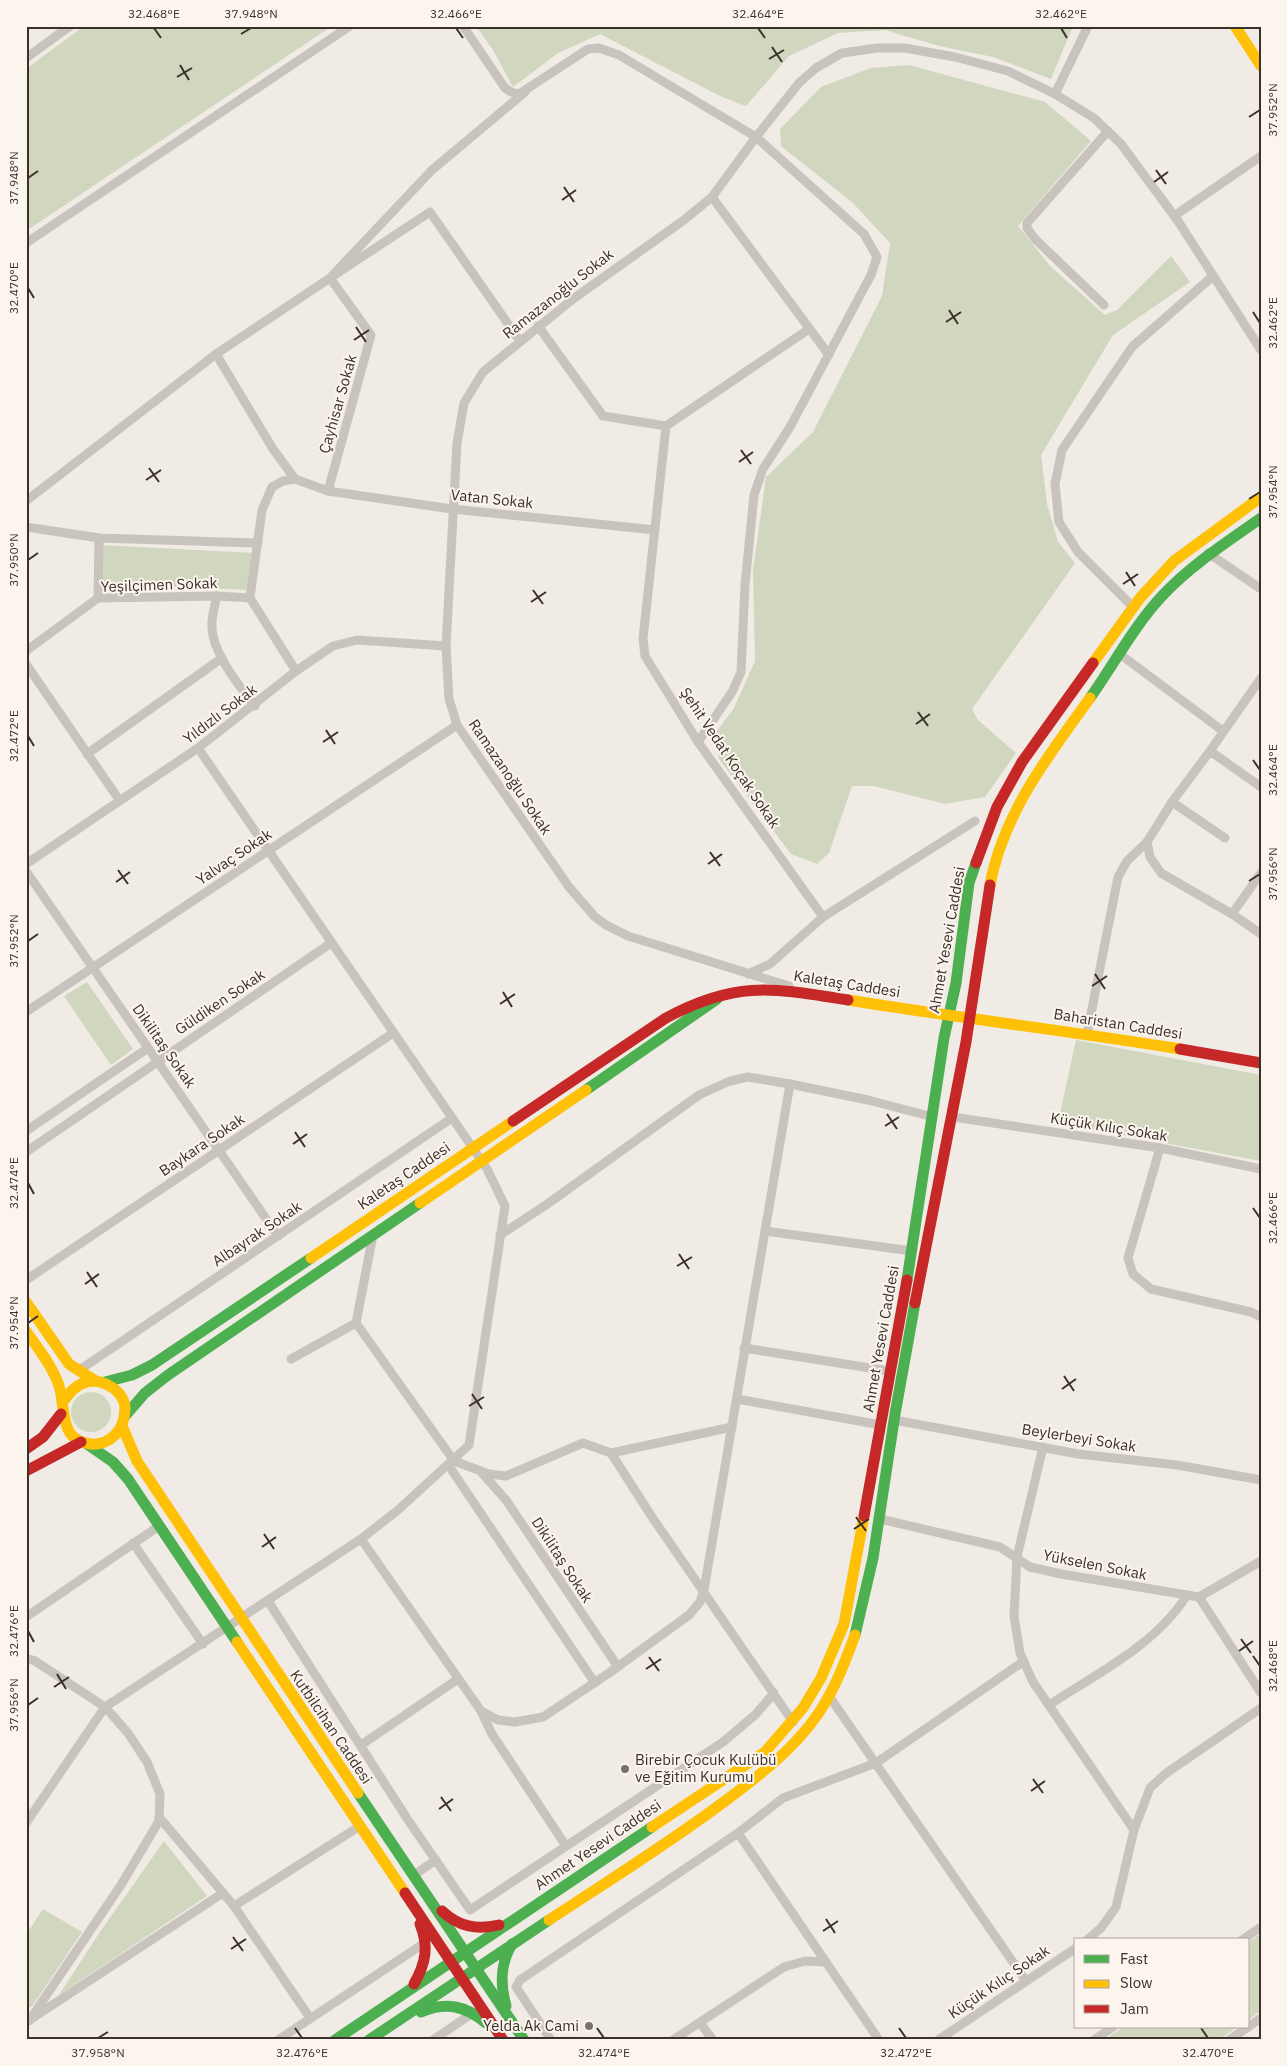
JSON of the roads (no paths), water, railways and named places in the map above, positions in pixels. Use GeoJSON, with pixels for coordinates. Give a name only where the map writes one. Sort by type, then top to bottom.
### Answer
{"type":"FeatureCollection","features":[{"type":"Feature","properties":{"kind":"main road"},"geometry":{"type":"LineString","coordinates":[[1235,26],[1261,66]]}},
{"type":"Feature","properties":{"kind":"main road","name":"Ahmet Yesevi Caddesi"},"geometry":{"type":"LineString","coordinates":[[335,2040],[764,1752],[794,1722],[822,1680],[844,1624],[881,1425],[889,1371],[912,1251],[944,1038],[956,983],[969,883],[997,808],[1022,762],[1132,608],[1174,561],[1261,498]]}},
{"type":"Feature","properties":{"kind":"main road","name":"Ahmet Yesevi Caddesi"},"geometry":{"type":"LineString","coordinates":[[370,2040],[513,1942],[697,1822],[766,1769],[807,1728],[829,1696],[849,1653],[860,1613],[880,1519],[894,1420],[953,1118],[991,881],[1001,840],[1025,792],[1160,598],[1208,553],[1261,518]]}},
{"type":"Feature","properties":{"kind":"main road","name":"Kaletaş Caddesi"},"geometry":{"type":"LineString","coordinates":[[100,1381],[132,1375],[152,1365],[677,1012],[694,1004],[754,989],[808,992],[949,1016],[970,1017]]}},
{"type":"Feature","properties":{"kind":"main road","name":"Kaletaş Caddesi"},"geometry":{"type":"LineString","coordinates":[[124,1421],[145,1393],[159,1381],[684,1024],[720,996]]}},
{"type":"Feature","properties":{"kind":"main road","name":"Baharistan Caddesi"},"geometry":{"type":"LineString","coordinates":[[970,1017],[1261,1063]]}},
{"type":"Feature","properties":{"kind":"main road"},"geometry":{"type":"LineString","coordinates":[[26,1302],[69,1364],[78,1371],[114,1387],[121,1395],[124,1421],[117,1434],[108,1441],[98,1444],[84,1443],[69,1433],[64,1424],[54,1376],[26,1330]]}},
{"type":"Feature","properties":{"kind":"main road"},"geometry":{"type":"LineString","coordinates":[[26,1449],[43,1437],[62,1409],[67,1394],[75,1386],[84,1382],[100,1381]]}},
{"type":"Feature","properties":{"kind":"main road","name":"Kutbilcihan Caddesi"},"geometry":{"type":"LineString","coordinates":[[124,1421],[130,1448],[137,1461],[240,1619],[524,2040]]}},
{"type":"Feature","properties":{"kind":"main road"},"geometry":{"type":"LineString","coordinates":[[26,1471],[84,1443]]}},
{"type":"Feature","properties":{"kind":"main road","name":"Kutbilcihan Caddesi"},"geometry":{"type":"LineString","coordinates":[[84,1443],[122,1471],[503,2040]]}},
{"type":"Feature","properties":{"kind":"main road"},"geometry":{"type":"LineString","coordinates":[[406,1894],[426,1942],[427,1957],[424,1966],[410,1988]]}},
{"type":"Feature","properties":{"kind":"main road"},"geometry":{"type":"LineString","coordinates":[[428,1898],[448,1917],[469,1927],[488,1928],[511,1921]]}},
{"type":"Feature","properties":{"kind":"main road"},"geometry":{"type":"LineString","coordinates":[[509,2016],[502,1995],[501,1981],[502,1964],[513,1942]]}},
{"type":"Feature","properties":{"kind":"main road"},"geometry":{"type":"LineString","coordinates":[[370,2040],[432,2006],[460,2006],[474,2012],[503,2040]]}},
{"type":"Feature","properties":{"kind":"street"},"geometry":{"type":"LineString","coordinates":[[26,58],[70,26]]}},
{"type":"Feature","properties":{"kind":"street"},"geometry":{"type":"LineString","coordinates":[[26,243],[350,26]]}},
{"type":"Feature","properties":{"kind":"street"},"geometry":{"type":"LineString","coordinates":[[463,26],[505,88],[519,94],[588,49],[599,48],[619,55],[756,137],[864,234],[877,257],[871,275],[790,427],[763,469],[754,495],[745,585],[741,672],[732,692],[698,742]]}},
{"type":"Feature","properties":{"kind":"street"},"geometry":{"type":"LineString","coordinates":[[1055,94],[1088,26]]}},
{"type":"Feature","properties":{"kind":"street","name":"Ramazanoğlu Sokak"},"geometry":{"type":"LineString","coordinates":[[808,992],[628,936],[595,917],[569,887],[457,725],[447,688],[446,646],[452,509],[457,443],[464,403],[483,372],[538,326],[622,262],[684,220],[712,197],[799,83],[816,68],[842,53],[877,48],[905,48],[955,57],[1008,71],[1055,94],[1094,118],[1120,144],[1174,216],[1261,350]]}},
{"type":"Feature","properties":{"kind":"street"},"geometry":{"type":"LineString","coordinates":[[330,278],[432,170],[534,85]]}},
{"type":"Feature","properties":{"kind":"street"},"geometry":{"type":"LineString","coordinates":[[1104,305],[1034,239],[1027,228],[1027,222],[1108,131]]}},
{"type":"Feature","properties":{"kind":"street"},"geometry":{"type":"LineString","coordinates":[[1174,216],[1261,156]]}},
{"type":"Feature","properties":{"kind":"street"},"geometry":{"type":"LineString","coordinates":[[712,197],[828,355]]}},
{"type":"Feature","properties":{"kind":"street"},"geometry":{"type":"LineString","coordinates":[[26,501],[216,354],[430,212],[520,340]]}},
{"type":"Feature","properties":{"kind":"street"},"geometry":{"type":"LineString","coordinates":[[1132,608],[1078,552],[1059,522],[1055,484],[1062,450],[1132,348],[1214,276]]}},
{"type":"Feature","properties":{"kind":"street","name":"Çayhisar Sokak"},"geometry":{"type":"LineString","coordinates":[[328,491],[371,335],[330,278]]}},
{"type":"Feature","properties":{"kind":"street"},"geometry":{"type":"LineString","coordinates":[[538,326],[603,416],[666,426],[810,329]]}},
{"type":"Feature","properties":{"kind":"street"},"geometry":{"type":"LineString","coordinates":[[216,354],[295,479],[283,481],[272,488],[262,510],[250,598],[296,671]]}},
{"type":"Feature","properties":{"kind":"street","name":"Şehit Vedat Koçak Sokak"},"geometry":{"type":"LineString","coordinates":[[666,426],[643,639],[645,656],[698,742],[823,917]]}},
{"type":"Feature","properties":{"kind":"street","name":"Vatan Sokak"},"geometry":{"type":"LineString","coordinates":[[295,479],[328,491],[452,509],[655,530]]}},
{"type":"Feature","properties":{"kind":"street"},"geometry":{"type":"LineString","coordinates":[[26,527],[99,538],[258,543]]}},
{"type":"Feature","properties":{"kind":"street"},"geometry":{"type":"LineString","coordinates":[[98,598],[99,538]]}},
{"type":"Feature","properties":{"kind":"street"},"geometry":{"type":"LineString","coordinates":[[1208,553],[1261,589]]}},
{"type":"Feature","properties":{"kind":"street"},"geometry":{"type":"LineString","coordinates":[[217,596],[211,625],[222,658],[236,682],[255,706]]}},
{"type":"Feature","properties":{"kind":"street","name":"Yeşilçimen Sokak"},"geometry":{"type":"LineString","coordinates":[[26,651],[98,598],[217,596],[250,598]]}},
{"type":"Feature","properties":{"kind":"street","name":"Yıldızlı Sokak"},"geometry":{"type":"LineString","coordinates":[[26,864],[198,748],[255,706],[296,671],[328,649],[344,641],[357,640],[446,646]]}},
{"type":"Feature","properties":{"kind":"street"},"geometry":{"type":"LineString","coordinates":[[1120,655],[1223,731]]}},
{"type":"Feature","properties":{"kind":"street"},"geometry":{"type":"LineString","coordinates":[[87,754],[222,658]]}},
{"type":"Feature","properties":{"kind":"street"},"geometry":{"type":"LineString","coordinates":[[26,664],[120,802]]}},
{"type":"Feature","properties":{"kind":"street"},"geometry":{"type":"LineString","coordinates":[[1087,1034],[1118,878],[1127,861],[1147,842],[1172,802],[1261,678]]}},
{"type":"Feature","properties":{"kind":"street","name":"Yalvaç Sokak"},"geometry":{"type":"LineString","coordinates":[[26,1012],[457,725]]}},
{"type":"Feature","properties":{"kind":"street"},"geometry":{"type":"LineString","coordinates":[[26,1823],[105,1707],[361,1539],[452,1463],[469,1446],[505,1206],[473,1148],[198,748]]}},
{"type":"Feature","properties":{"kind":"street"},"geometry":{"type":"LineString","coordinates":[[1210,751],[1261,787]]}},
{"type":"Feature","properties":{"kind":"street"},"geometry":{"type":"LineString","coordinates":[[1172,802],[1224,838]]}},
{"type":"Feature","properties":{"kind":"street"},"geometry":{"type":"LineString","coordinates":[[748,974],[770,964],[823,917],[975,821]]}},
{"type":"Feature","properties":{"kind":"street"},"geometry":{"type":"LineString","coordinates":[[1147,842],[1150,857],[1161,874],[1232,914],[1261,934]]}},
{"type":"Feature","properties":{"kind":"street","name":"Dikilitaş Sokak"},"geometry":{"type":"LineString","coordinates":[[26,871],[278,1236]]}},
{"type":"Feature","properties":{"kind":"street"},"geometry":{"type":"LineString","coordinates":[[1232,914],[1261,874]]}},
{"type":"Feature","properties":{"kind":"street","name":"Güldiken Sokak"},"geometry":{"type":"LineString","coordinates":[[26,1152],[331,943]]}},
{"type":"Feature","properties":{"kind":"street","name":"Baykara Sokak"},"geometry":{"type":"LineString","coordinates":[[26,1280],[393,1033]]}},
{"type":"Feature","properties":{"kind":"street"},"geometry":{"type":"LineString","coordinates":[[26,1131],[148,1048]]}},
{"type":"Feature","properties":{"kind":"street"},"geometry":{"type":"LineString","coordinates":[[500,1235],[546,1206],[698,1095],[730,1081],[748,1078],[790,1084],[868,1100],[933,1117]]}},
{"type":"Feature","properties":{"kind":"street"},"geometry":{"type":"LineString","coordinates":[[481,1711],[498,1720],[515,1722],[543,1717],[618,1667],[689,1615],[700,1602],[704,1590],[790,1084]]}},
{"type":"Feature","properties":{"kind":"street","name":"Albayrak Sokak"},"geometry":{"type":"LineString","coordinates":[[78,1371],[452,1118]]}},
{"type":"Feature","properties":{"kind":"street","name":"Küçük Kılıç Sokak"},"geometry":{"type":"LineString","coordinates":[[953,1118],[1160,1148],[1261,1169]]}},
{"type":"Feature","properties":{"kind":"street"},"geometry":{"type":"LineString","coordinates":[[1160,1148],[1128,1258],[1133,1274],[1151,1289],[1251,1312],[1261,1317]]}},
{"type":"Feature","properties":{"kind":"street"},"geometry":{"type":"LineString","coordinates":[[765,1231],[912,1251]]}},
{"type":"Feature","properties":{"kind":"street"},"geometry":{"type":"LineString","coordinates":[[373,1235],[356,1323],[452,1463],[595,1683]]}},
{"type":"Feature","properties":{"kind":"street"},"geometry":{"type":"LineString","coordinates":[[291,1359],[356,1323]]}},
{"type":"Feature","properties":{"kind":"street"},"geometry":{"type":"LineString","coordinates":[[744,1348],[889,1371]]}},
{"type":"Feature","properties":{"kind":"street"},"geometry":{"type":"LineString","coordinates":[[737,1399],[881,1425]]}},
{"type":"Feature","properties":{"kind":"street","name":"Beylerbeyi Sokak"},"geometry":{"type":"LineString","coordinates":[[894,1420],[1078,1454],[1177,1465],[1261,1480]]}},
{"type":"Feature","properties":{"kind":"street"},"geometry":{"type":"LineString","coordinates":[[452,1463],[506,1476],[583,1442],[611,1453],[732,1427]]}},
{"type":"Feature","properties":{"kind":"street"},"geometry":{"type":"LineString","coordinates":[[1043,1447],[1017,1557],[1014,1616],[1020,1653],[1033,1682],[1134,1830]]}},
{"type":"Feature","properties":{"kind":"street"},"geometry":{"type":"LineString","coordinates":[[611,1453],[652,1517],[794,1722]]}},
{"type":"Feature","properties":{"kind":"street","name":"Dikilitaş Sokak"},"geometry":{"type":"LineString","coordinates":[[480,1471],[506,1500],[618,1667]]}},
{"type":"Feature","properties":{"kind":"street","name":"Yükselen Sokak"},"geometry":{"type":"LineString","coordinates":[[880,1519],[1000,1547],[1030,1567],[1199,1597]]}},
{"type":"Feature","properties":{"kind":"street"},"geometry":{"type":"LineString","coordinates":[[26,1617],[159,1526]]}},
{"type":"Feature","properties":{"kind":"street"},"geometry":{"type":"LineString","coordinates":[[361,1539],[481,1711],[492,1734],[566,1846]]}},
{"type":"Feature","properties":{"kind":"street"},"geometry":{"type":"LineString","coordinates":[[133,1543],[203,1644]]}},
{"type":"Feature","properties":{"kind":"street"},"geometry":{"type":"LineString","coordinates":[[1261,1561],[1199,1597],[1261,1693]]}},
{"type":"Feature","properties":{"kind":"street"},"geometry":{"type":"LineString","coordinates":[[1048,1705],[1150,1636],[1178,1610],[1187,1595]]}},
{"type":"Feature","properties":{"kind":"street"},"geometry":{"type":"LineString","coordinates":[[268,1601],[470,1910],[723,1742],[755,1715],[774,1693]]}},
{"type":"Feature","properties":{"kind":"street"},"geometry":{"type":"LineString","coordinates":[[26,1658],[35,1661],[105,1707],[128,1733],[147,1762],[160,1794],[159,1821],[121,1885],[27,2021]]}},
{"type":"Feature","properties":{"kind":"street"},"geometry":{"type":"LineString","coordinates":[[551,2040],[516,1987],[520,1980],[738,1833],[783,1798],[876,1763],[1024,1661]]}},
{"type":"Feature","properties":{"kind":"street"},"geometry":{"type":"LineString","coordinates":[[361,1745],[458,1678]]}},
{"type":"Feature","properties":{"kind":"street"},"geometry":{"type":"LineString","coordinates":[[829,1696],[1026,1981]]}},
{"type":"Feature","properties":{"kind":"street"},"geometry":{"type":"LineString","coordinates":[[1089,1938],[1101,1928],[1116,1907],[1134,1830],[1150,1788],[1165,1774],[1261,1708]]}},
{"type":"Feature","properties":{"kind":"street"},"geometry":{"type":"LineString","coordinates":[[159,1817],[234,1906],[310,2018]]}},
{"type":"Feature","properties":{"kind":"street"},"geometry":{"type":"LineString","coordinates":[[234,1906],[360,1826]]}},
{"type":"Feature","properties":{"kind":"street"},"geometry":{"type":"LineString","coordinates":[[738,1833],[879,2040]]}},
{"type":"Feature","properties":{"kind":"street"},"geometry":{"type":"LineString","coordinates":[[414,1875],[436,1860]]}},
{"type":"Feature","properties":{"kind":"street"},"geometry":{"type":"LineString","coordinates":[[27,2021],[223,1893]]}},
{"type":"Feature","properties":{"kind":"street"},"geometry":{"type":"LineString","coordinates":[[1245,1938],[1261,1927]]}},
{"type":"Feature","properties":{"kind":"street"},"geometry":{"type":"LineString","coordinates":[[278,2040],[426,1942]]}},
{"type":"Feature","properties":{"kind":"street","name":"Küçük Kılıç Sokak"},"geometry":{"type":"LineString","coordinates":[[938,2040],[1074,1949]]}},
{"type":"Feature","properties":{"kind":"street"},"geometry":{"type":"LineString","coordinates":[[674,2040],[784,1967],[805,1961],[826,1962]]}},
{"type":"Feature","properties":{"kind":"street"},"geometry":{"type":"LineString","coordinates":[[433,2040],[474,2012]]}},
{"type":"Feature","properties":{"kind":"street"},"geometry":{"type":"LineString","coordinates":[[1250,2026],[1261,2018]]}},
{"type":"Feature","properties":{"kind":"street"},"geometry":{"type":"LineString","coordinates":[[700,2023],[713,2040]]}},
{"type":"Feature","properties":{"kind":"street"},"geometry":{"type":"LineString","coordinates":[[1094,2040],[1112,2028]]}},
{"type":"Feature","properties":{"kind":"street"},"geometry":{"type":"LineString","coordinates":[[1229,2040],[1247,2028]]}},
{"type":"Feature","properties":{"kind":"place","name":"Birebir Çocuk Kulübü ve Eğitim Kurumu"},"geometry":{"type":"Point","coordinates":[625,1769]}},
{"type":"Feature","properties":{"kind":"place","name":"Yelda Ak Cami"},"geometry":{"type":"Point","coordinates":[589,2026]}}]}
